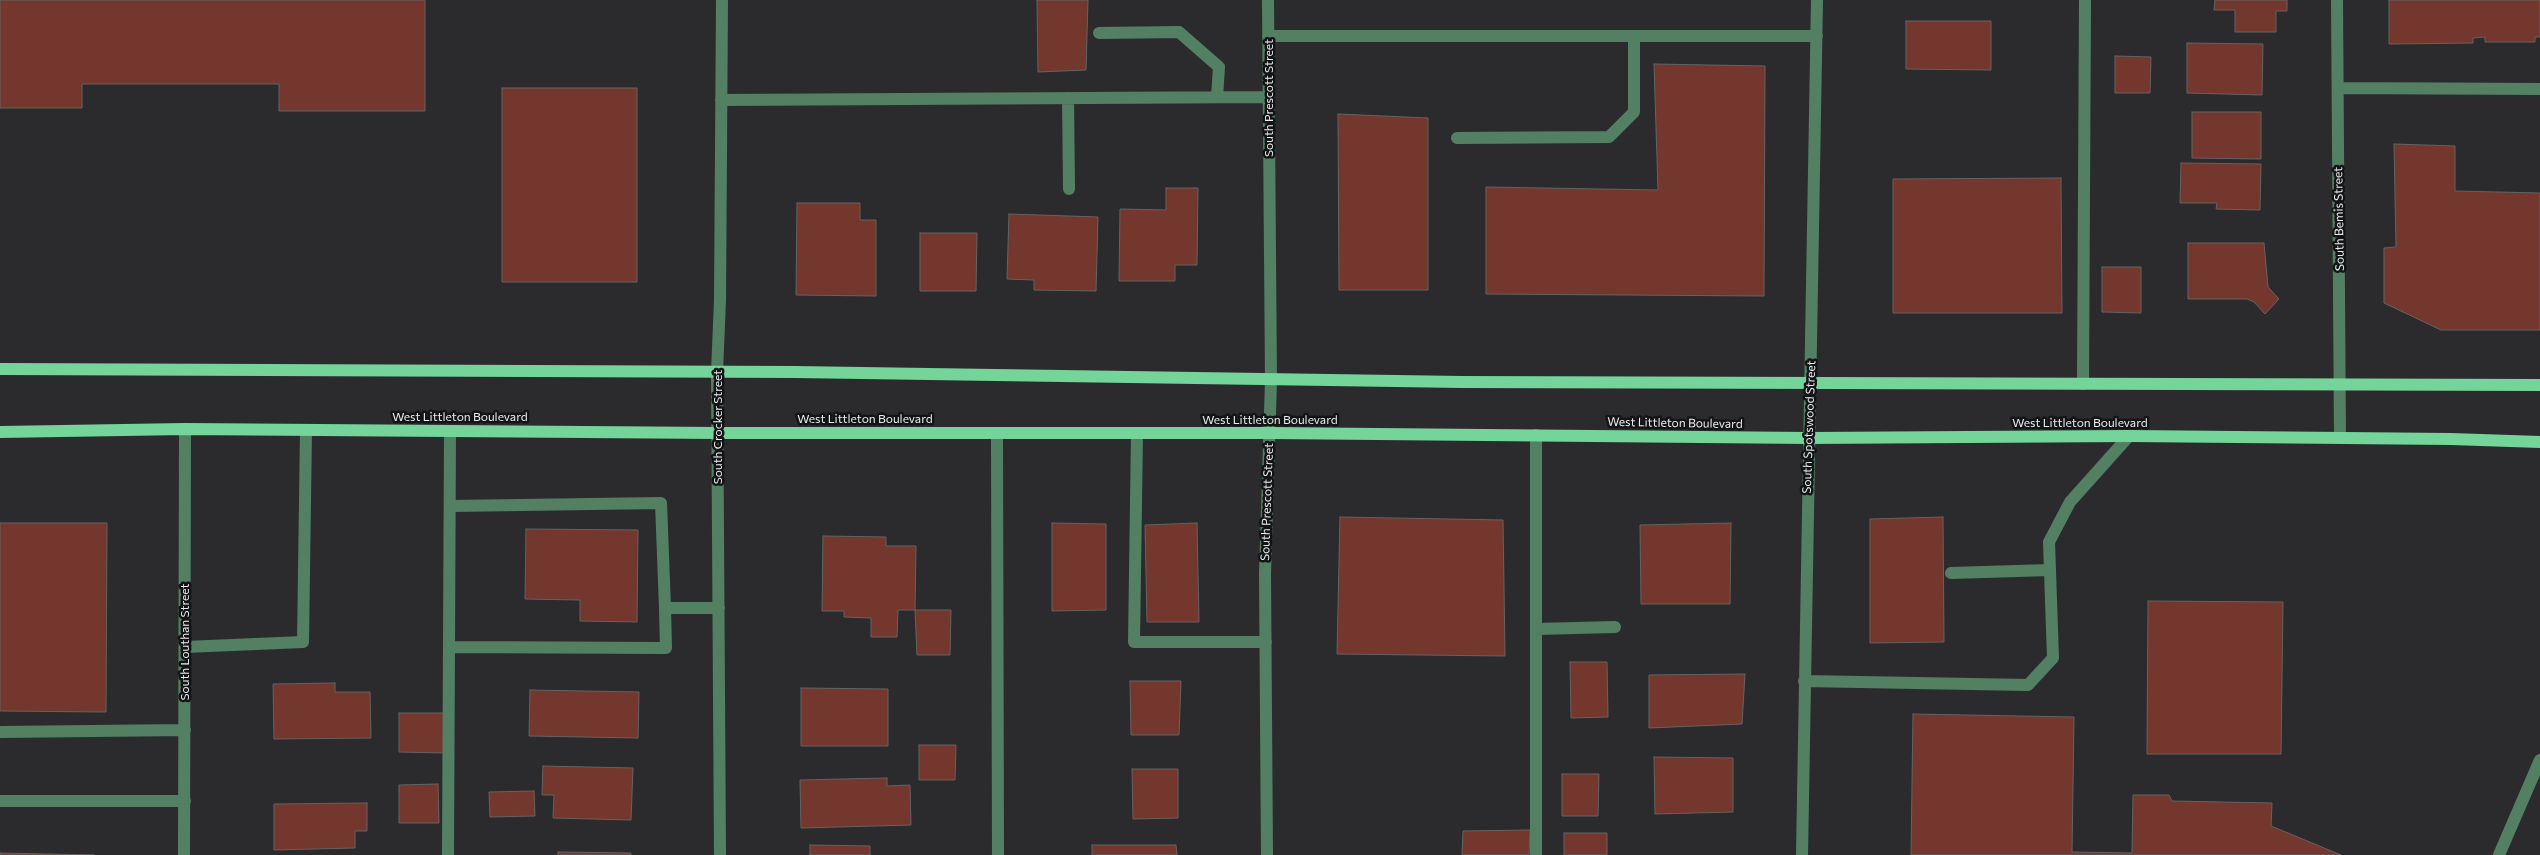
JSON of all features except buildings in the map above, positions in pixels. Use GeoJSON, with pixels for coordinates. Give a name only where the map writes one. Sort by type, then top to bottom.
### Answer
{"type":"FeatureCollection","features":[{"type":"Feature","properties":{"kind":"main road"},"geometry":{"type":"LineString","coordinates":[[0,369],[927,373],[1271,381],[2540,385]]}},
{"type":"Feature","properties":{"kind":"main road","name":"West Littleton Boulevard"},"geometry":{"type":"LineString","coordinates":[[0,432],[185,429],[717,433],[1270,433],[1808,438],[2129,436],[2540,442]]}},
{"type":"Feature","properties":{"kind":"street","name":"South Crocker Street"},"geometry":{"type":"LineString","coordinates":[[720,855],[717,372],[722,0]]}},
{"type":"Feature","properties":{"kind":"street","name":"South Prescott Street"},"geometry":{"type":"LineString","coordinates":[[1267,855],[1266,642],[1271,381],[1268,0]]}},
{"type":"Feature","properties":{"kind":"street","name":"South Spotswood Street"},"geometry":{"type":"LineString","coordinates":[[1802,855],[1817,0]]}},
{"type":"Feature","properties":{"kind":"street"},"geometry":{"type":"LineString","coordinates":[[2083,384],[2085,0]]}},
{"type":"Feature","properties":{"kind":"street","name":"South Bemis Street"},"geometry":{"type":"LineString","coordinates":[[2337,0],[2340,438]]}},
{"type":"Feature","properties":{"kind":"street"},"geometry":{"type":"LineString","coordinates":[[1099,33],[1179,32],[1219,67],[1217,97]]}},
{"type":"Feature","properties":{"kind":"street"},"geometry":{"type":"LineString","coordinates":[[1268,36],[1817,36]]}},
{"type":"Feature","properties":{"kind":"street"},"geometry":{"type":"LineString","coordinates":[[1457,138],[1609,137],[1634,112],[1634,36]]}},
{"type":"Feature","properties":{"kind":"street"},"geometry":{"type":"LineString","coordinates":[[2338,88],[2540,89]]}},
{"type":"Feature","properties":{"kind":"street"},"geometry":{"type":"LineString","coordinates":[[721,100],[1268,97]]}},
{"type":"Feature","properties":{"kind":"street"},"geometry":{"type":"LineString","coordinates":[[1068,98],[1069,189]]}},
{"type":"Feature","properties":{"kind":"street","name":"South Louthan Street"},"geometry":{"type":"LineString","coordinates":[[184,855],[185,429]]}},
{"type":"Feature","properties":{"kind":"street"},"geometry":{"type":"LineString","coordinates":[[185,647],[303,642],[306,430]]}},
{"type":"Feature","properties":{"kind":"street"},"geometry":{"type":"LineString","coordinates":[[448,855],[450,431]]}},
{"type":"Feature","properties":{"kind":"street"},"geometry":{"type":"LineString","coordinates":[[997,433],[998,855]]}},
{"type":"Feature","properties":{"kind":"street"},"geometry":{"type":"LineString","coordinates":[[1137,433],[1134,642],[1266,642]]}},
{"type":"Feature","properties":{"kind":"street"},"geometry":{"type":"LineString","coordinates":[[1536,435],[1536,855]]}},
{"type":"Feature","properties":{"kind":"street"},"geometry":{"type":"LineString","coordinates":[[1804,681],[2028,685],[2053,658],[2049,542],[2070,502],[2129,436]]}},
{"type":"Feature","properties":{"kind":"street"},"geometry":{"type":"LineString","coordinates":[[449,647],[666,648],[661,503],[450,506]]}},
{"type":"Feature","properties":{"kind":"street"},"geometry":{"type":"LineString","coordinates":[[1950,573],[2050,570]]}},
{"type":"Feature","properties":{"kind":"street"},"geometry":{"type":"LineString","coordinates":[[664,608],[718,608]]}},
{"type":"Feature","properties":{"kind":"street"},"geometry":{"type":"LineString","coordinates":[[1536,629],[1615,627]]}},
{"type":"Feature","properties":{"kind":"street"},"geometry":{"type":"LineString","coordinates":[[0,732],[184,730]]}},
{"type":"Feature","properties":{"kind":"street"},"geometry":{"type":"LineString","coordinates":[[2499,855],[2540,760]]}},
{"type":"Feature","properties":{"kind":"street"},"geometry":{"type":"LineString","coordinates":[[0,800],[184,801]]}}]}
